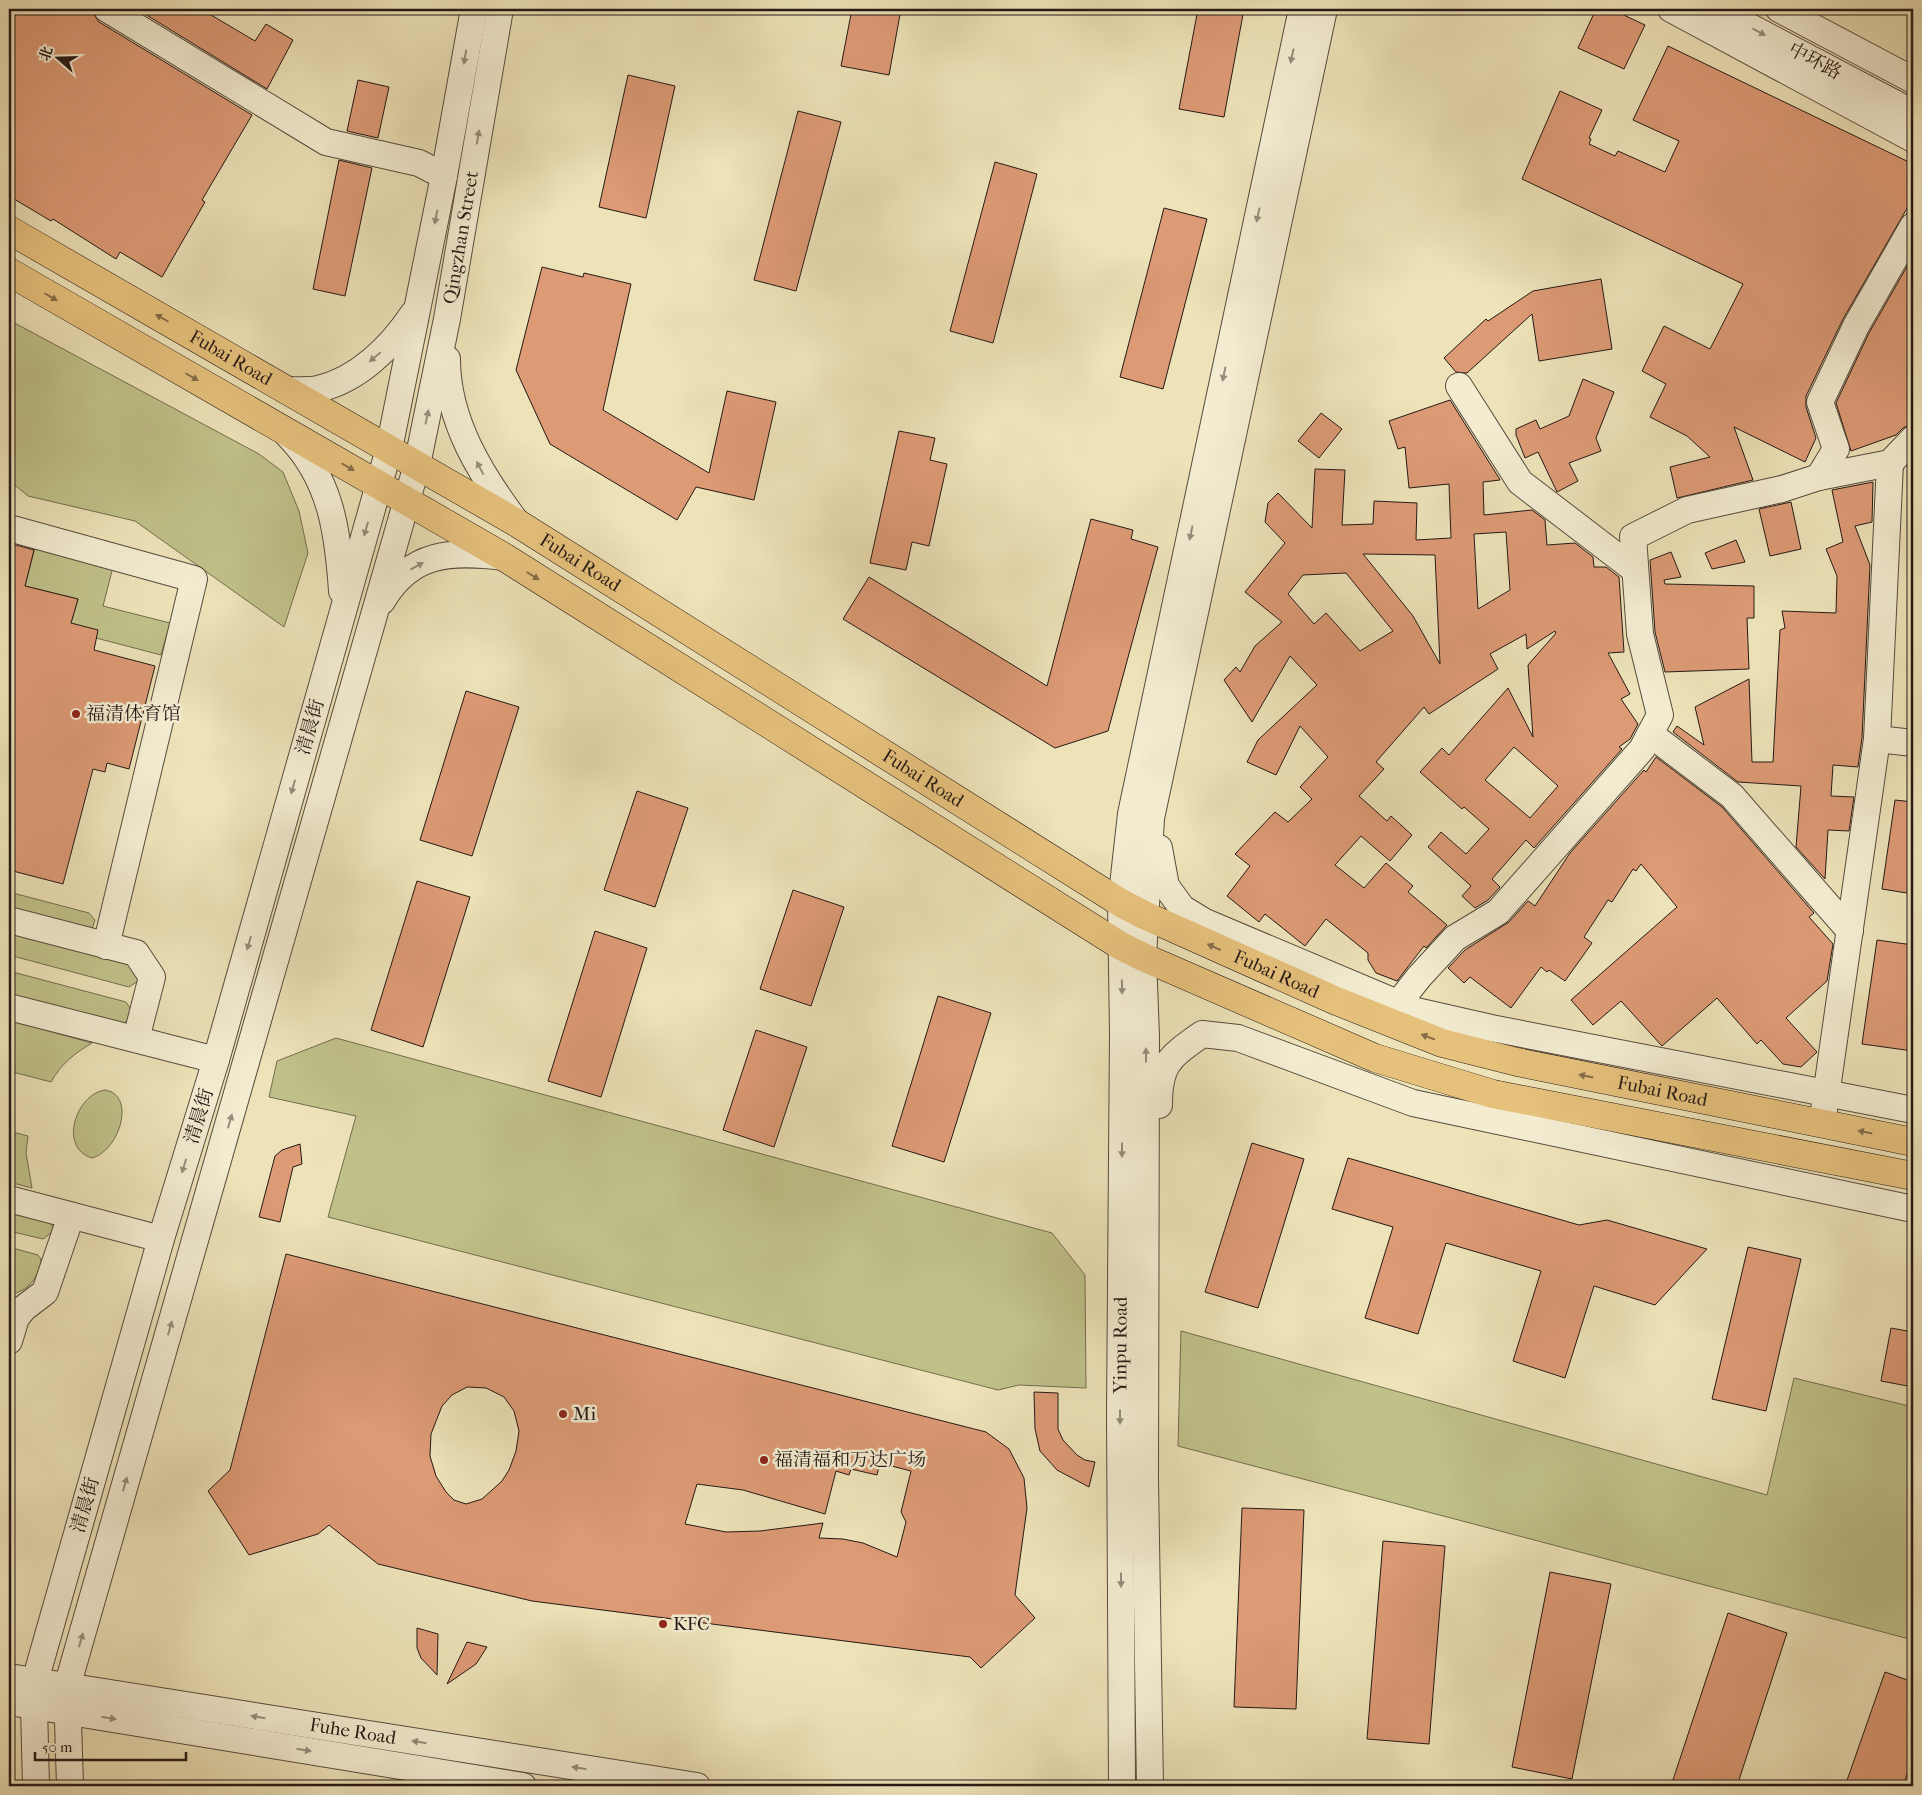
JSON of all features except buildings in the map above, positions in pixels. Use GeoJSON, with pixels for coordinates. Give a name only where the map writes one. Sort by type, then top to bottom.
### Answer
{"type":"FeatureCollection","features":[{"type":"Feature","properties":{"kind":"main road","name":"Fubai Road"},"geometry":{"type":"LineString","coordinates":[[9,230],[517,523],[1132,909],[1391,1012],[1442,1042],[1517,1062],[1913,1142]]}},
{"type":"Feature","properties":{"kind":"main road","name":"Fubai Road"},"geometry":{"type":"LineString","coordinates":[[9,272],[504,557],[1132,951],[1375,1058],[1493,1094],[1913,1176]]}},
{"type":"Feature","properties":{"kind":"street"},"geometry":{"type":"LineString","coordinates":[[107,9],[326,142],[419,163],[444,176]]}},
{"type":"Feature","properties":{"kind":"street","name":"Qingzhan Street"},"geometry":{"type":"LineString","coordinates":[[389,449],[444,176],[474,9]]}},
{"type":"Feature","properties":{"kind":"street","name":"Qingzhan Street"},"geometry":{"type":"LineString","coordinates":[[417,465],[447,319],[500,9]]}},
{"type":"Feature","properties":{"kind":"street"},"geometry":{"type":"LineString","coordinates":[[1132,909],[1132,814],[1302,9]]}},
{"type":"Feature","properties":{"kind":"street"},"geometry":{"type":"LineString","coordinates":[[1132,909],[1324,9]]}},
{"type":"Feature","properties":{"kind":"street"},"geometry":{"type":"LineString","coordinates":[[1334,9],[1164,809],[1159,852],[1166,886],[1182,908],[1205,922],[1391,1012],[1416,1010],[1491,1028],[1913,1110]]}},
{"type":"Feature","properties":{"kind":"street"},"geometry":{"type":"LineString","coordinates":[[1671,9],[1913,139]]}},
{"type":"Feature","properties":{"kind":"street","name":"中环路"},"geometry":{"type":"LineString","coordinates":[[1716,9],[1913,113]]}},
{"type":"Feature","properties":{"kind":"street","name":"中环路"},"geometry":{"type":"LineString","coordinates":[[1779,9],[1913,80]]}},
{"type":"Feature","properties":{"kind":"street"},"geometry":{"type":"LineString","coordinates":[[1811,9],[1913,68]]}},
{"type":"Feature","properties":{"kind":"street"},"geometry":{"type":"LineString","coordinates":[[1819,477],[1836,449],[1820,402],[1856,326],[1913,226]]}},
{"type":"Feature","properties":{"kind":"street"},"geometry":{"type":"LineString","coordinates":[[287,390],[317,390],[341,382],[371,361],[397,338],[418,308]]}},
{"type":"Feature","properties":{"kind":"street"},"geometry":{"type":"LineString","coordinates":[[447,319],[447,379],[454,414],[492,489],[517,523]]}},
{"type":"Feature","properties":{"kind":"street"},"geometry":{"type":"LineString","coordinates":[[1459,386],[1520,482],[1635,570]]}},
{"type":"Feature","properties":{"kind":"street"},"geometry":{"type":"LineString","coordinates":[[282,429],[304,450],[322,481],[334,525],[344,608]]}},
{"type":"Feature","properties":{"kind":"street"},"geometry":{"type":"LineString","coordinates":[[1391,1012],[1419,977],[1455,938],[1498,912],[1642,749],[1660,715],[1640,634],[1633,537],[1687,510],[1782,489],[1819,477],[1890,463],[1913,439]]}},
{"type":"Feature","properties":{"kind":"street","name":"清晨街"},"geometry":{"type":"LineString","coordinates":[[36,1786],[26,1696],[216,1060],[389,449]]}},
{"type":"Feature","properties":{"kind":"street"},"geometry":{"type":"LineString","coordinates":[[1823,1124],[1877,739],[1890,463]]}},
{"type":"Feature","properties":{"kind":"street","name":"清晨街"},"geometry":{"type":"LineString","coordinates":[[70,1786],[68,1699],[417,465]]}},
{"type":"Feature","properties":{"kind":"street"},"geometry":{"type":"LineString","coordinates":[[9,528],[194,579],[106,946]]}},
{"type":"Feature","properties":{"kind":"street"},"geometry":{"type":"LineString","coordinates":[[374,614],[393,582],[415,566],[443,555],[467,553],[504,557]]}},
{"type":"Feature","properties":{"kind":"street"},"geometry":{"type":"LineString","coordinates":[[1650,734],[1732,796],[1850,931]]}},
{"type":"Feature","properties":{"kind":"street"},"geometry":{"type":"LineString","coordinates":[[1877,739],[1913,743]]}},
{"type":"Feature","properties":{"kind":"street","name":"Yinpu Road"},"geometry":{"type":"LineString","coordinates":[[1122,1786],[1120,1402],[1123,1033],[1132,951],[1132,909]]}},
{"type":"Feature","properties":{"kind":"street"},"geometry":{"type":"LineString","coordinates":[[9,920],[136,954],[152,977],[136,1039]]}},
{"type":"Feature","properties":{"kind":"street","name":"Yinpu Road"},"geometry":{"type":"LineString","coordinates":[[1132,951],[1146,1036],[1145,1479],[1150,1786]]}},
{"type":"Feature","properties":{"kind":"street"},"geometry":{"type":"LineString","coordinates":[[9,1007],[216,1060]]}},
{"type":"Feature","properties":{"kind":"street"},"geometry":{"type":"LineString","coordinates":[[1168,1786],[1162,1776],[1159,1081],[1172,1056],[1202,1034],[1238,1038],[1413,1103],[1913,1209]]}},
{"type":"Feature","properties":{"kind":"street"},"geometry":{"type":"LineString","coordinates":[[9,1199],[161,1239]]}},
{"type":"Feature","properties":{"kind":"street"},"geometry":{"type":"LineString","coordinates":[[9,1342],[16,1318],[17,1305],[45,1292],[71,1216]]}},
{"type":"Feature","properties":{"kind":"street","name":"Fuhe Road"},"geometry":{"type":"LineString","coordinates":[[9,1677],[26,1696],[68,1699],[697,1786]]}},
{"type":"Feature","properties":{"kind":"street","name":"Fuhe Road"},"geometry":{"type":"LineString","coordinates":[[68,1699],[523,1786]]}},
{"type":"Feature","properties":{"kind":"green space"},"geometry":{"type":"Polygon","coordinates":[[[9,320],[259,454],[283,472],[299,511],[308,553],[284,627],[135,521],[28,496],[9,480],[9,320]]]}},
{"type":"Feature","properties":{"kind":"green space"},"geometry":{"type":"Polygon","coordinates":[[[35,547],[113,567],[103,606],[170,623],[161,655],[96,638],[71,623],[78,599],[25,586],[35,547]]]}},
{"type":"Feature","properties":{"kind":"green space"},"geometry":{"type":"Polygon","coordinates":[[[9,892],[89,913],[95,920],[92,929],[9,908],[9,892]]]}},
{"type":"Feature","properties":{"kind":"green space"},"geometry":{"type":"Polygon","coordinates":[[[9,933],[134,966],[137,970],[138,981],[129,987],[9,955],[9,933]]]}},
{"type":"Feature","properties":{"kind":"green space"},"geometry":{"type":"Polygon","coordinates":[[[9,971],[126,1002],[132,1011],[126,1022],[120,1024],[9,995],[9,971]]]}},
{"type":"Feature","properties":{"kind":"green space"},"geometry":{"type":"Polygon","coordinates":[[[9,1020],[92,1043],[69,1060],[51,1082],[9,1071],[9,1020]]]}},
{"type":"Feature","properties":{"kind":"green space"},"geometry":{"type":"Polygon","coordinates":[[[336,1038],[1052,1233],[1085,1275],[1086,1388],[1019,1385],[998,1390],[328,1217],[356,1116],[269,1097],[277,1061],[336,1038]]]}},
{"type":"Feature","properties":{"kind":"green space"},"geometry":{"type":"Polygon","coordinates":[[[105,1090],[115,1094],[120,1102],[122,1112],[121,1123],[110,1145],[102,1153],[92,1158],[82,1152],[76,1144],[75,1122],[79,1111],[86,1101],[95,1094],[105,1090]]]}},
{"type":"Feature","properties":{"kind":"green space"},"geometry":{"type":"Polygon","coordinates":[[[9,1131],[28,1136],[26,1153],[32,1188],[9,1182],[9,1131]]]}},
{"type":"Feature","properties":{"kind":"green space"},"geometry":{"type":"Polygon","coordinates":[[[9,1209],[49,1221],[53,1227],[51,1233],[43,1239],[9,1231],[9,1209]]]}},
{"type":"Feature","properties":{"kind":"green space"},"geometry":{"type":"Polygon","coordinates":[[[9,1247],[38,1255],[41,1259],[38,1272],[32,1283],[10,1295],[9,1247]]]}},
{"type":"Feature","properties":{"kind":"green space"},"geometry":{"type":"Polygon","coordinates":[[[1181,1331],[1767,1495],[1794,1378],[1913,1407],[1913,1640],[1178,1446],[1181,1331]]]}},
{"type":"Feature","properties":{"kind":"place","name":"福清体育馆"},"geometry":{"type":"Point","coordinates":[76,714]}},
{"type":"Feature","properties":{"kind":"place","name":"Mi"},"geometry":{"type":"Point","coordinates":[563,1414]}},
{"type":"Feature","properties":{"kind":"place","name":"福清福和万达广场"},"geometry":{"type":"Point","coordinates":[764,1460]}},
{"type":"Feature","properties":{"kind":"place","name":"KFC"},"geometry":{"type":"Point","coordinates":[663,1624]}}]}
